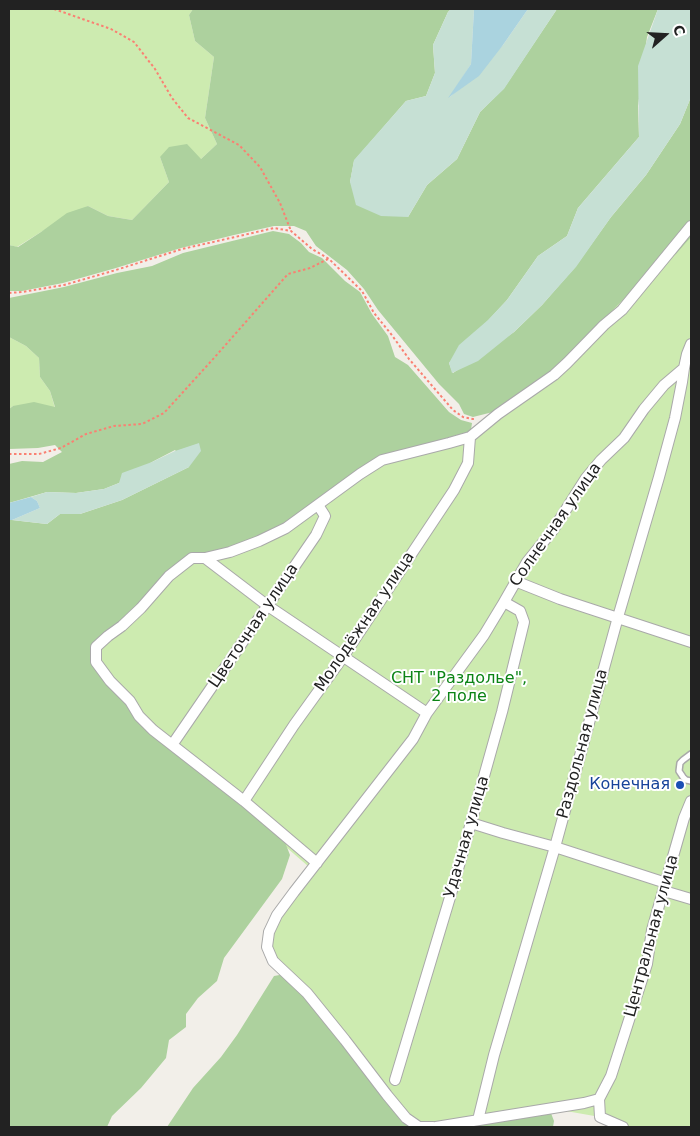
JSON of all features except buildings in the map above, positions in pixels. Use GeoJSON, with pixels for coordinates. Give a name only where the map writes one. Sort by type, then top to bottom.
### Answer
{"type":"FeatureCollection","features":[{"type":"Feature","properties":{"kind":"street"},"geometry":{"type":"LineString","coordinates":[[317,863],[244,801],[153,730],[96,662],[96,647],[122,626],[170,576],[192,558],[205,558],[230,552],[286,528],[382,460],[470,437],[498,414],[554,375],[567,363],[604,325],[622,310],[691,226]]}},
{"type":"Feature","properties":{"kind":"street","name":"Раздольная улица"},"geometry":{"type":"LineString","coordinates":[[478,1120],[494,1055],[555,847],[673,426],[684,368],[691,344]]}},
{"type":"Feature","properties":{"kind":"street","name":"Солнечная улица"},"geometry":{"type":"LineString","coordinates":[[434,1127],[419,1127],[406,1118],[307,993],[272,962],[268,947],[269,932],[277,915],[407,746],[427,714],[484,635],[527,562],[553,530],[586,478],[601,460],[624,438],[644,409],[664,385],[684,368]]}},
{"type":"Feature","properties":{"kind":"street","name":"Молодёжная улица"},"geometry":{"type":"LineString","coordinates":[[244,801],[454,490],[468,463],[470,437]]}},
{"type":"Feature","properties":{"kind":"street","name":"Цветочная улица"},"geometry":{"type":"LineString","coordinates":[[172,745],[316,536],[325,516],[318,505]]}},
{"type":"Feature","properties":{"kind":"street"},"geometry":{"type":"LineString","coordinates":[[205,558],[268,606],[427,714]]}},
{"type":"Feature","properties":{"kind":"street"},"geometry":{"type":"LineString","coordinates":[[515,582],[560,599],[691,642]]}},
{"type":"Feature","properties":{"kind":"street","name":"Удачная улица"},"geometry":{"type":"LineString","coordinates":[[395,1080],[471,823],[502,712],[524,622],[520,611],[504,602]]}},
{"type":"Feature","properties":{"kind":"street","name":"Центральная улица"},"geometry":{"type":"LineString","coordinates":[[599,1099],[611,1076],[648,964],[652,930],[684,818],[691,801]]}},
{"type":"Feature","properties":{"kind":"street"},"geometry":{"type":"LineString","coordinates":[[471,823],[555,847],[665,887],[691,899]]}},
{"type":"Feature","properties":{"kind":"street"},"geometry":{"type":"LineString","coordinates":[[434,1127],[599,1099],[600,1117],[623,1127]]}},
{"type":"Feature","properties":{"kind":"lane"},"geometry":{"type":"LineString","coordinates":[[691,754],[680,763],[679,770],[683,777],[691,781]]}},
{"type":"Feature","properties":{"kind":"path"},"geometry":{"type":"LineString","coordinates":[[54,9],[111,29],[134,42],[188,118],[239,144],[260,167],[280,203],[291,231],[312,249],[329,259],[362,291],[374,313],[392,334],[408,359],[453,410],[463,417],[481,418]]}},
{"type":"Feature","properties":{"kind":"path"},"geometry":{"type":"LineString","coordinates":[[9,293],[64,285],[182,249],[274,228],[291,231]]}},
{"type":"Feature","properties":{"kind":"path"},"geometry":{"type":"LineString","coordinates":[[9,454],[39,454],[61,448],[86,434],[114,426],[142,424],[164,413],[288,274],[310,268],[329,259]]}},
{"type":"Feature","properties":{"kind":"green space"},"geometry":{"type":"Polygon","coordinates":[[[9,9],[193,9],[189,15],[195,41],[214,57],[205,118],[217,144],[201,159],[160,157],[169,182],[132,220],[108,216],[88,206],[17,247],[9,245],[9,9]]]}},
{"type":"Feature","properties":{"kind":"green space"},"geometry":{"type":"Polygon","coordinates":[[[193,9],[451,9],[433,45],[435,73],[426,96],[406,101],[354,161],[350,182],[408,217],[427,185],[457,159],[480,112],[504,88],[557,9],[658,9],[647,37],[638,106],[639,137],[578,208],[567,236],[538,256],[507,300],[449,363],[453,373],[514,332],[542,305],[575,267],[611,217],[646,175],[680,124],[691,97],[691,237],[676,254],[651,271],[551,373],[497,411],[473,417],[464,414],[459,404],[439,384],[347,270],[316,246],[306,231],[294,226],[274,226],[234,235],[181,248],[63,283],[22,291],[9,291],[9,245],[18,247],[67,213],[88,206],[108,216],[132,220],[169,182],[160,157],[169,147],[187,144],[201,159],[217,144],[205,118],[214,57],[195,41],[189,15],[193,9]]]}},
{"type":"Feature","properties":{"kind":"green space"},"geometry":{"type":"Polygon","coordinates":[[[451,9],[474,9],[471,64],[450,97],[503,45],[528,9],[557,9],[504,89],[480,112],[457,159],[427,185],[408,217],[381,216],[356,205],[350,182],[354,160],[406,101],[426,96],[435,73],[433,45],[451,9]]]}},
{"type":"Feature","properties":{"kind":"green space"},"geometry":{"type":"Polygon","coordinates":[[[658,9],[691,9],[691,97],[680,124],[646,175],[611,217],[576,267],[542,305],[514,332],[478,361],[452,373],[449,363],[459,345],[488,320],[507,300],[538,256],[567,236],[578,208],[639,137],[638,66],[658,9]]]}},
{"type":"Feature","properties":{"kind":"green space","name":"СНТ \"Раздолье\", 2 поле"},"geometry":{"type":"Polygon","coordinates":[[[691,224],[691,1127],[623,1127],[600,1117],[549,1108],[419,1127],[270,961],[264,938],[309,867],[143,728],[91,644],[171,575],[382,460],[449,444],[486,421],[691,224]]]}},
{"type":"Feature","properties":{"kind":"green space"},"geometry":{"type":"Polygon","coordinates":[[[273,231],[289,234],[309,252],[322,258],[345,281],[360,292],[372,314],[388,336],[395,357],[408,365],[449,412],[461,420],[472,423],[470,437],[382,460],[259,541],[192,558],[96,647],[96,662],[139,716],[281,832],[290,855],[282,879],[224,958],[217,981],[198,998],[186,1014],[186,1027],[169,1040],[166,1058],[141,1088],[112,1116],[107,1127],[9,1127],[9,520],[47,524],[60,514],[80,514],[122,500],[189,467],[175,450],[119,483],[104,489],[76,493],[47,492],[9,503],[9,464],[22,461],[43,462],[62,452],[55,445],[38,448],[9,449],[9,409],[13,406],[34,402],[55,407],[50,391],[40,377],[39,358],[26,346],[9,337],[9,298],[152,266],[183,253],[273,231]]]}},
{"type":"Feature","properties":{"kind":"green space"},"geometry":{"type":"Polygon","coordinates":[[[9,337],[26,346],[39,358],[40,377],[50,391],[55,408],[13,406],[9,409],[9,337]]]}},
{"type":"Feature","properties":{"kind":"green space"},"geometry":{"type":"Polygon","coordinates":[[[199,443],[201,451],[189,467],[122,500],[80,514],[60,514],[47,524],[12,520],[40,508],[37,501],[31,497],[47,492],[76,493],[104,489],[119,483],[122,473],[199,443]]]}},
{"type":"Feature","properties":{"kind":"green space"},"geometry":{"type":"Polygon","coordinates":[[[285,974],[406,1118],[433,1127],[167,1127],[193,1088],[221,1057],[237,1035],[274,976],[285,974]]]}},
{"type":"Feature","properties":{"kind":"green space"},"geometry":{"type":"Polygon","coordinates":[[[549,1108],[554,1121],[553,1127],[436,1127],[549,1108]]]}},
{"type":"Feature","properties":{"kind":"water"},"geometry":{"type":"Polygon","coordinates":[[[474,9],[528,9],[479,76],[448,98],[471,64],[474,9]]]}},
{"type":"Feature","properties":{"kind":"water"},"geometry":{"type":"Polygon","coordinates":[[[31,497],[37,501],[40,508],[9,520],[9,503],[31,497]]]}},
{"type":"Feature","properties":{"kind":"place","name":"Конечная"},"geometry":{"type":"Point","coordinates":[680,785]}}]}
